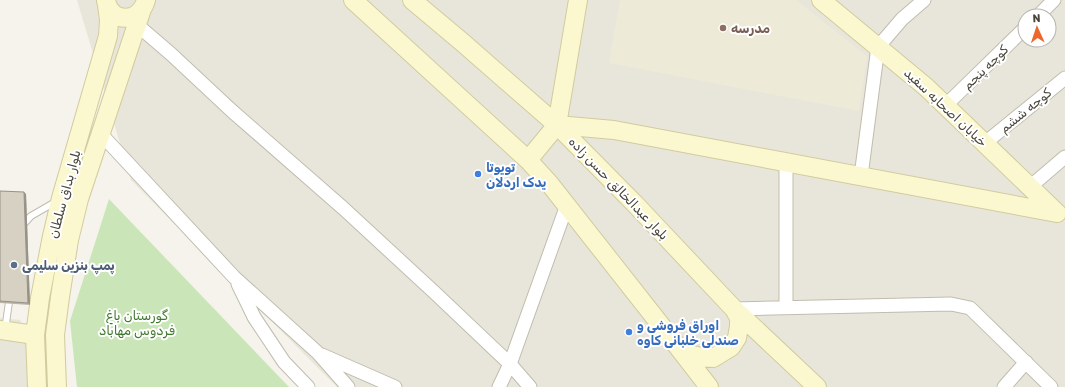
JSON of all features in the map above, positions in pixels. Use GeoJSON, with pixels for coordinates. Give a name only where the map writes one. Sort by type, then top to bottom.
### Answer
{"type":"FeatureCollection","features":[{"type":"Feature","properties":{"kind":"street"},"geometry":{"type":"LineString","coordinates":[[353,0],[528,160],[567,205],[709,387]]}},
{"type":"Feature","properties":{"kind":"street","name":"بلوار عبدالخالق حسن زاده"},"geometry":{"type":"LineString","coordinates":[[412,0],[557,125],[634,203],[734,309],[817,387]]}},
{"type":"Feature","properties":{"kind":"street"},"geometry":{"type":"LineString","coordinates":[[528,160],[557,125],[578,0]]}},
{"type":"Feature","properties":{"kind":"street","name":"خیابان اصحابه سفید"},"geometry":{"type":"LineString","coordinates":[[821,0],[946,105],[1031,186],[1061,217]]}},
{"type":"Feature","properties":{"kind":"street"},"geometry":{"type":"LineString","coordinates":[[860,176],[878,47],[902,19],[924,0]]}},
{"type":"Feature","properties":{"kind":"street"},"geometry":{"type":"LineString","coordinates":[[1046,8],[1054,0]]}},
{"type":"Feature","properties":{"kind":"street"},"geometry":{"type":"LineString","coordinates":[[106,3],[110,11],[122,18],[129,18],[141,12],[172,54],[232,111],[343,208],[510,364],[530,387]]}},
{"type":"Feature","properties":{"kind":"street","name":"بلوار بداق سلطان"},"geometry":{"type":"LineString","coordinates":[[37,387],[35,335],[40,298],[50,244],[61,198],[105,50],[109,20],[106,3]]}},
{"type":"Feature","properties":{"kind":"street","name":"بلوار بداق سلطان"},"geometry":{"type":"LineString","coordinates":[[57,387],[55,334],[69,240],[79,199],[141,12]]}},
{"type":"Feature","properties":{"kind":"street","name":"کوچه پنجم"},"geometry":{"type":"LineString","coordinates":[[946,105],[1017,36]]}},
{"type":"Feature","properties":{"kind":"street","name":"کوچه ششم"},"geometry":{"type":"LineString","coordinates":[[985,143],[1065,78]]}},
{"type":"Feature","properties":{"kind":"street"},"geometry":{"type":"LineString","coordinates":[[557,125],[614,130],[860,176],[1061,217]]}},
{"type":"Feature","properties":{"kind":"street"},"geometry":{"type":"LineString","coordinates":[[100,133],[234,276],[318,353],[348,387]]}},
{"type":"Feature","properties":{"kind":"street"},"geometry":{"type":"LineString","coordinates":[[1031,186],[1065,157]]}},
{"type":"Feature","properties":{"kind":"street"},"geometry":{"type":"LineString","coordinates":[[786,162],[786,307]]}},
{"type":"Feature","properties":{"kind":"street"},"geometry":{"type":"LineString","coordinates":[[499,387],[510,364],[567,205]]}},
{"type":"Feature","properties":{"kind":"street"},"geometry":{"type":"LineString","coordinates":[[234,276],[254,317],[284,362],[308,387]]}},
{"type":"Feature","properties":{"kind":"street"},"geometry":{"type":"LineString","coordinates":[[684,354],[713,358],[730,347],[737,338],[739,326],[739,318],[734,309],[951,304],[970,308],[1051,387]]}},
{"type":"Feature","properties":{"kind":"street"},"geometry":{"type":"LineString","coordinates":[[3,330],[35,335]]}},
{"type":"Feature","properties":{"kind":"street"},"geometry":{"type":"LineString","coordinates":[[318,353],[395,387]]}},
{"type":"Feature","properties":{"kind":"street"},"geometry":{"type":"LineString","coordinates":[[1004,387],[1026,362]]}},
{"type":"Feature","properties":{"kind":"lane"},"geometry":{"type":"LineString","coordinates":[[19,235],[21,228],[31,216],[61,198]]}},
{"type":"Feature","properties":{"kind":"lane"},"geometry":{"type":"LineString","coordinates":[[3,330],[11,286]]}},
{"type":"Feature","properties":{"kind":"shaded area"},"geometry":{"type":"Polygon","coordinates":[[[77,0],[1065,0],[1065,387],[337,387],[131,180],[77,0]]]}},
{"type":"Feature","properties":{"kind":"shaded area","name":"مدرسه"},"geometry":{"type":"Polygon","coordinates":[[[620,0],[796,0],[867,56],[859,111],[609,63],[620,0]]]}},
{"type":"Feature","properties":{"kind":"shaded area"},"geometry":{"type":"Polygon","coordinates":[[[0,318],[20,320],[23,326],[27,343],[28,387],[0,387],[0,318]]]}},
{"type":"Feature","properties":{"kind":"green space","name":"گورستان باغ فردوس مهاباد"},"geometry":{"type":"Polygon","coordinates":[[[109,199],[289,387],[77,387],[70,321],[109,199]]]}},
{"type":"Feature","properties":{"kind":"building","name":"پمپ بنزین سلیمی"},"geometry":{"type":"Polygon","coordinates":[[[0,191],[24,192],[28,303],[0,301],[0,191]]]}},
{"type":"Feature","properties":{"kind":"place","name":"مدرسه"},"geometry":{"type":"Point","coordinates":[723,28]}},
{"type":"Feature","properties":{"kind":"place","name":"تویوتا یدک اردلان"},"geometry":{"type":"Point","coordinates":[478,174]}},
{"type":"Feature","properties":{"kind":"place","name":"پمپ بنزین سلیمی"},"geometry":{"type":"Point","coordinates":[14,265]}},
{"type":"Feature","properties":{"kind":"place","name":"اوراق فروشی و صندلی خلبانی کاوه"},"geometry":{"type":"Point","coordinates":[629,332]}}]}
